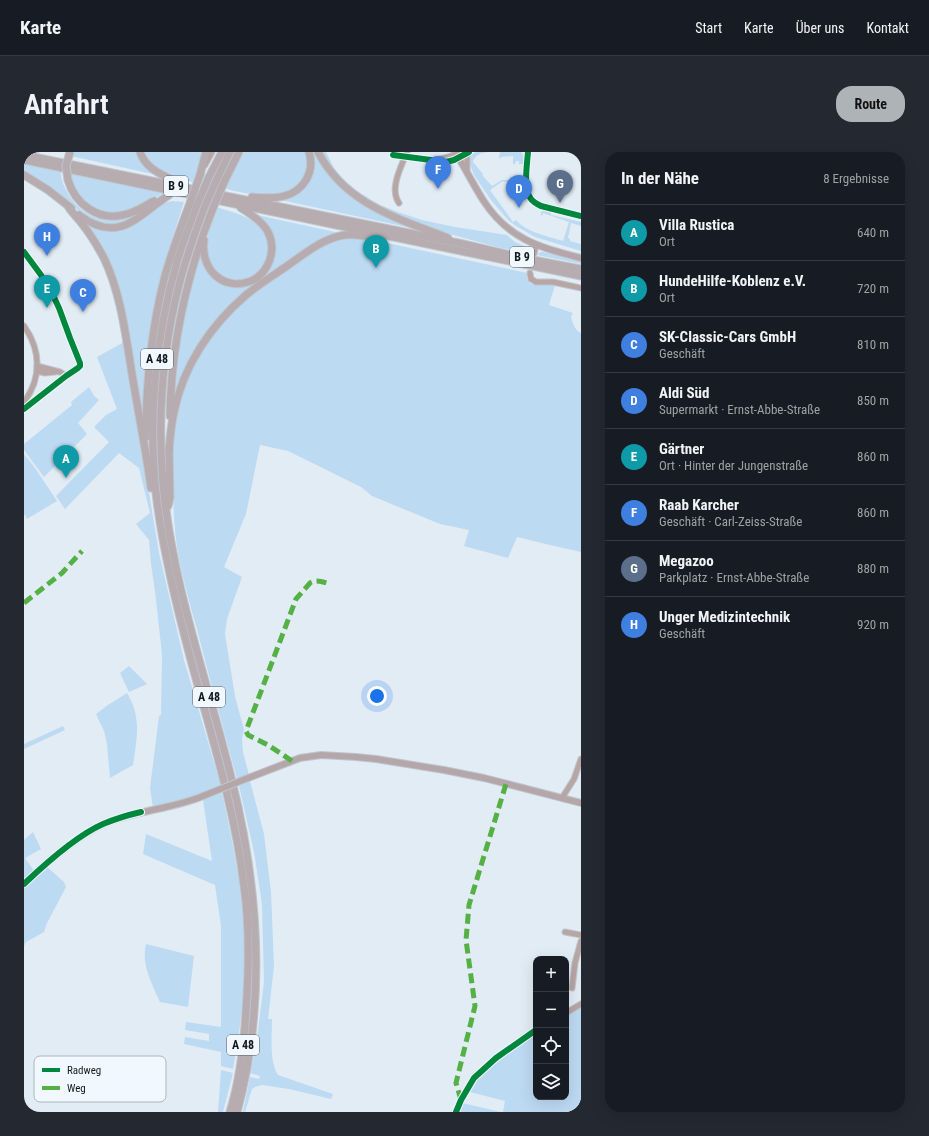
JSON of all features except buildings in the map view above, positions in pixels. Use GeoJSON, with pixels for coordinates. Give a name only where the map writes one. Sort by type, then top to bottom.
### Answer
{"type":"FeatureCollection","features":[{"type":"Feature","properties":{"kind":"highway"},"geometry":{"type":"LineString","coordinates":[[32,152],[307,209],[321,213],[328,217]]}},
{"type":"Feature","properties":{"kind":"highway"},"geometry":{"type":"LineString","coordinates":[[70,152],[66,166],[72,192],[80,203],[92,211],[104,215],[114,216],[128,214],[169,195],[183,193]]}},
{"type":"Feature","properties":{"kind":"highway"},"geometry":{"type":"LineString","coordinates":[[140,152],[145,162],[149,166],[160,174],[176,182]]}},
{"type":"Feature","properties":{"kind":"highway"},"geometry":{"type":"LineString","coordinates":[[146,450],[146,393],[150,353],[156,319],[170,259],[201,172],[206,152]]}},
{"type":"Feature","properties":{"kind":"highway","name":"A 48"},"geometry":{"type":"LineString","coordinates":[[222,152],[209,177],[181,278],[171,321],[162,393],[161,432],[163,517],[168,566],[182,625],[226,788],[240,854],[244,885],[249,940],[248,986],[242,1056],[229,1112]]}},
{"type":"Feature","properties":{"kind":"highway","name":"A 48"},"geometry":{"type":"LineString","coordinates":[[201,205],[217,179],[230,152]]}},
{"type":"Feature","properties":{"kind":"highway"},"geometry":{"type":"LineString","coordinates":[[163,517],[170,497],[169,452],[171,393],[175,347],[197,251],[213,208],[239,152]]}},
{"type":"Feature","properties":{"kind":"highway"},"geometry":{"type":"LineString","coordinates":[[252,197],[269,198],[284,196],[296,191],[305,182],[310,172],[311,161],[309,152]]}},
{"type":"Feature","properties":{"kind":"highway"},"geometry":{"type":"LineString","coordinates":[[318,152],[334,176],[347,190],[365,202],[390,216],[463,244]]}},
{"type":"Feature","properties":{"kind":"highway","name":"B 9"},"geometry":{"type":"LineString","coordinates":[[24,155],[581,269]]}},
{"type":"Feature","properties":{"kind":"highway","name":"B 9"},"geometry":{"type":"LineString","coordinates":[[24,160],[581,276]]}},
{"type":"Feature","properties":{"kind":"highway"},"geometry":{"type":"LineString","coordinates":[[24,174],[43,186],[90,222],[99,226],[114,227],[135,221],[169,195]]}},
{"type":"Feature","properties":{"kind":"highway"},"geometry":{"type":"LineString","coordinates":[[208,222],[203,254],[212,272],[230,283],[244,283],[256,278],[265,270],[270,260],[272,249],[270,238],[268,232],[258,220],[238,205]]}},
{"type":"Feature","properties":{"kind":"highway"},"geometry":{"type":"LineString","coordinates":[[68,206],[88,231],[99,249],[110,271],[114,284],[124,325],[146,450],[153,500],[163,517]]}},
{"type":"Feature","properties":{"kind":"highway"},"geometry":{"type":"LineString","coordinates":[[169,452],[177,398],[186,373],[202,344],[217,324],[236,304],[247,294],[275,274],[310,250],[328,240],[346,235],[380,238],[393,237]]}},
{"type":"Feature","properties":{"kind":"highway","name":"A 48"},"geometry":{"type":"LineString","coordinates":[[163,517],[236,799],[252,885],[256,944],[256,994],[246,1073],[237,1112]]}},
{"type":"Feature","properties":{"kind":"main road"},"geometry":{"type":"LineString","coordinates":[[457,154],[484,202],[499,220],[515,234],[536,245],[581,258]]}},
{"type":"Feature","properties":{"kind":"main road"},"geometry":{"type":"LineString","coordinates":[[24,884],[69,846],[91,830],[115,819],[178,804],[203,796],[300,758],[322,755],[376,759],[484,778],[581,803]]}},
{"type":"Feature","properties":{"kind":"street"},"geometry":{"type":"LineString","coordinates":[[201,172],[212,152]]}},
{"type":"Feature","properties":{"kind":"street"},"geometry":{"type":"LineString","coordinates":[[444,158],[447,152]]}},
{"type":"Feature","properties":{"kind":"street"},"geometry":{"type":"LineString","coordinates":[[528,152],[526,187],[531,199],[541,206],[581,216]]}},
{"type":"Feature","properties":{"kind":"street"},"geometry":{"type":"LineString","coordinates":[[433,161],[457,154],[468,153],[466,161],[467,173]]}},
{"type":"Feature","properties":{"kind":"street"},"geometry":{"type":"LineString","coordinates":[[393,155],[406,154],[433,161],[446,162],[453,161],[457,154]]}},
{"type":"Feature","properties":{"kind":"street"},"geometry":{"type":"LineString","coordinates":[[399,203],[394,188],[406,154]]}},
{"type":"Feature","properties":{"kind":"street"},"geometry":{"type":"LineString","coordinates":[[534,254],[536,245]]}},
{"type":"Feature","properties":{"kind":"street"},"geometry":{"type":"LineString","coordinates":[[24,252],[52,293],[79,360],[80,366],[24,409]]}},
{"type":"Feature","properties":{"kind":"street"},"geometry":{"type":"LineString","coordinates":[[530,273],[531,279],[536,282],[565,284],[581,288]]}},
{"type":"Feature","properties":{"kind":"street"},"geometry":{"type":"LineString","coordinates":[[24,326],[32,338],[37,355],[37,369],[32,389],[24,402]]}},
{"type":"Feature","properties":{"kind":"street"},"geometry":{"type":"LineString","coordinates":[[37,369],[45,373],[56,371],[66,376]]}},
{"type":"Feature","properties":{"kind":"street"},"geometry":{"type":"LineString","coordinates":[[560,797],[576,776],[581,760]]}},
{"type":"Feature","properties":{"kind":"street"},"geometry":{"type":"LineString","coordinates":[[565,932],[581,936]]}},
{"type":"Feature","properties":{"kind":"street"},"geometry":{"type":"LineString","coordinates":[[572,988],[575,963],[581,941]]}},
{"type":"Feature","properties":{"kind":"street"},"geometry":{"type":"LineString","coordinates":[[569,1011],[581,1004]]}},
{"type":"Feature","properties":{"kind":"street"},"geometry":{"type":"LineString","coordinates":[[456,1112],[474,1078],[496,1058],[533,1032]]}},
{"type":"Feature","properties":{"kind":"shaded area"},"geometry":{"type":"Polygon","coordinates":[[[72,152],[138,152],[157,175],[71,156],[72,152]]]}},
{"type":"Feature","properties":{"kind":"shaded area"},"geometry":{"type":"Polygon","coordinates":[[[143,152],[203,152],[193,182],[163,172],[152,165],[143,152]]]}},
{"type":"Feature","properties":{"kind":"shaded area"},"geometry":{"type":"Polygon","coordinates":[[[244,152],[306,152],[307,168],[302,180],[293,188],[281,193],[267,195],[252,194],[225,188],[244,152]]]}},
{"type":"Feature","properties":{"kind":"shaded area"},"geometry":{"type":"Polygon","coordinates":[[[311,152],[315,152],[336,182],[416,229],[276,199],[305,185],[311,152]]]}},
{"type":"Feature","properties":{"kind":"shaded area"},"geometry":{"type":"Polygon","coordinates":[[[321,152],[326,152],[334,168],[350,187],[380,205],[422,220],[507,235],[515,242],[526,247],[530,253],[501,248],[453,235],[422,225],[369,202],[341,180],[321,152]]]}},
{"type":"Feature","properties":{"kind":"shaded area"},"geometry":{"type":"Polygon","coordinates":[[[476,152],[488,152],[479,155],[473,162],[492,186],[502,180],[520,180],[520,192],[524,198],[522,200],[512,184],[510,185],[506,181],[503,181],[490,190],[513,222],[516,220],[532,231],[563,241],[569,222],[543,213],[542,216],[541,212],[545,210],[551,212],[551,215],[581,222],[581,226],[571,223],[568,238],[570,241],[581,244],[581,251],[535,237],[508,220],[491,200],[474,175],[469,158],[476,152]]]}},
{"type":"Feature","properties":{"kind":"shaded area"},"geometry":{"type":"Polygon","coordinates":[[[500,152],[521,152],[524,157],[524,164],[519,164],[519,161],[516,161],[515,164],[513,164],[513,156],[501,157],[500,159],[500,152]]]}},
{"type":"Feature","properties":{"kind":"shaded area"},"geometry":{"type":"Polygon","coordinates":[[[24,164],[61,171],[61,177],[67,192],[79,208],[89,214],[99,218],[117,217],[138,212],[140,215],[132,220],[118,224],[108,225],[98,223],[80,212],[49,186],[24,172],[24,164]]]}},
{"type":"Feature","properties":{"kind":"shaded area"},"geometry":{"type":"Polygon","coordinates":[[[68,172],[76,175],[165,193],[130,210],[112,213],[102,211],[83,201],[75,191],[68,172]]]}},
{"type":"Feature","properties":{"kind":"shaded area"},"geometry":{"type":"Polygon","coordinates":[[[172,201],[184,202],[170,246],[153,316],[146,362],[143,393],[143,418],[119,290],[84,221],[116,229],[163,203],[172,201]]]}},
{"type":"Feature","properties":{"kind":"shaded area"},"geometry":{"type":"Polygon","coordinates":[[[217,207],[251,220],[263,230],[267,237],[268,253],[266,261],[261,269],[247,278],[239,280],[222,276],[213,269],[209,261],[207,249],[208,236],[217,207]]]}},
{"type":"Feature","properties":{"kind":"shaded area"},"geometry":{"type":"Polygon","coordinates":[[[253,214],[344,234],[278,270],[208,333],[173,409],[175,372],[184,311],[201,249],[202,258],[226,284],[256,280],[274,245],[253,214]]]}},
{"type":"Feature","properties":{"kind":"shaded area"},"geometry":{"type":"Polygon","coordinates":[[[347,238],[373,240],[527,273],[527,279],[531,284],[555,285],[549,305],[573,313],[571,317],[573,324],[581,333],[581,552],[517,537],[508,558],[464,546],[469,530],[440,524],[372,496],[361,487],[288,451],[260,445],[246,514],[224,567],[242,577],[227,619],[225,634],[235,696],[244,730],[242,739],[243,752],[249,775],[237,779],[188,596],[178,551],[175,528],[172,471],[172,446],[176,415],[185,385],[199,355],[217,329],[232,312],[241,303],[305,256],[325,245],[347,238]]]}},
{"type":"Feature","properties":{"kind":"shaded area"},"geometry":{"type":"Polygon","coordinates":[[[540,252],[581,261],[581,264],[537,255],[540,252]]]}},
{"type":"Feature","properties":{"kind":"shaded area"},"geometry":{"type":"Polygon","coordinates":[[[124,342],[159,553],[184,660],[221,786],[192,798],[153,808],[150,788],[159,716],[161,715],[162,654],[149,540],[136,524],[150,513],[139,468],[119,453],[65,509],[56,496],[109,442],[94,427],[106,415],[117,409],[97,357],[124,342]]]}},
{"type":"Feature","properties":{"kind":"shaded area"},"geometry":{"type":"Polygon","coordinates":[[[89,387],[94,396],[99,400],[78,423],[87,434],[44,477],[24,450],[24,444],[72,405],[71,402],[89,387]]]}},
{"type":"Feature","properties":{"kind":"shaded area"},"geometry":{"type":"Polygon","coordinates":[[[24,454],[57,501],[27,519],[24,514],[24,454]]]}},
{"type":"Feature","properties":{"kind":"shaded area"},"geometry":{"type":"Polygon","coordinates":[[[129,666],[147,684],[129,692],[120,673],[129,666]]]}},
{"type":"Feature","properties":{"kind":"shaded area"},"geometry":{"type":"Polygon","coordinates":[[[127,693],[134,707],[137,723],[133,765],[110,778],[107,744],[104,731],[96,714],[127,693]]]}},
{"type":"Feature","properties":{"kind":"shaded area"},"geometry":{"type":"Polygon","coordinates":[[[63,726],[65,730],[24,749],[24,744],[63,726]]]}},
{"type":"Feature","properties":{"kind":"shaded area"},"geometry":{"type":"Polygon","coordinates":[[[250,781],[264,834],[271,892],[274,966],[268,1019],[272,1019],[273,1063],[278,1075],[333,1094],[331,1099],[289,1089],[262,1085],[252,1089],[245,1112],[243,1112],[250,1077],[259,1079],[260,1076],[250,1073],[256,1047],[264,982],[262,904],[254,852],[239,786],[250,781]]]}},
{"type":"Feature","properties":{"kind":"shaded area"},"geometry":{"type":"Polygon","coordinates":[[[222,793],[239,880],[245,950],[243,1002],[233,1069],[221,1066],[221,1052],[184,1044],[185,1037],[209,1041],[209,1034],[185,1030],[186,1022],[221,1027],[221,926],[215,885],[143,854],[146,834],[212,861],[203,800],[222,793]]]}},
{"type":"Feature","properties":{"kind":"shaded area"},"geometry":{"type":"Polygon","coordinates":[[[33,832],[41,849],[25,858],[35,872],[24,881],[24,840],[33,832]]]}},
{"type":"Feature","properties":{"kind":"shaded area"},"geometry":{"type":"Polygon","coordinates":[[[47,867],[64,882],[66,887],[47,923],[44,932],[26,942],[24,946],[24,888],[47,867]]]}},
{"type":"Feature","properties":{"kind":"shaded area"},"geometry":{"type":"Polygon","coordinates":[[[146,944],[194,956],[188,1007],[160,1002],[146,967],[146,944]]]}},
{"type":"Feature","properties":{"kind":"shaded area"},"geometry":{"type":"Polygon","coordinates":[[[577,1007],[581,1007],[581,1112],[503,1112],[505,1101],[470,1092],[479,1077],[533,1033],[533,1100],[569,1100],[569,1011],[577,1007]]]}},
{"type":"Feature","properties":{"kind":"shaded area"},"geometry":{"type":"Polygon","coordinates":[[[221,1070],[233,1073],[223,1112],[218,1112],[221,1070]]]}},
{"type":"Feature","properties":{"kind":"shaded area"},"geometry":{"type":"Polygon","coordinates":[[[458,1102],[501,1112],[453,1112],[458,1102]]]}},
{"type":"Feature","properties":{"kind":"marked path"},"geometry":{"type":"LineString","coordinates":[[24,603],[62,573],[82,551]]}},
{"type":"Feature","properties":{"kind":"marked path"},"geometry":{"type":"LineString","coordinates":[[292,761],[268,745],[248,735],[246,731],[296,599],[312,582],[320,581],[330,584]]}},
{"type":"Feature","properties":{"kind":"marked path"},"geometry":{"type":"LineString","coordinates":[[461,1100],[456,1083],[475,1006],[466,940],[469,905],[506,784]]}},
{"type":"Feature","properties":{"kind":"cycle path"},"geometry":{"type":"LineString","coordinates":[[393,155],[446,162],[454,160],[469,152]]}},
{"type":"Feature","properties":{"kind":"cycle path"},"geometry":{"type":"LineString","coordinates":[[528,152],[526,183],[532,200],[541,206],[581,216]]}},
{"type":"Feature","properties":{"kind":"cycle path"},"geometry":{"type":"LineString","coordinates":[[24,252],[52,293],[80,363],[78,368],[24,409]]}},
{"type":"Feature","properties":{"kind":"cycle path"},"geometry":{"type":"LineString","coordinates":[[24,884],[51,859],[93,829],[122,817],[141,812]]}},
{"type":"Feature","properties":{"kind":"cycle path"},"geometry":{"type":"LineString","coordinates":[[456,1112],[474,1078],[496,1058],[533,1032]]}},
{"type":"Feature","properties":{"kind":"place","name":"Raab Karcher"},"geometry":{"type":"Point","coordinates":[438,189]}},
{"type":"Feature","properties":{"kind":"place","name":"Megazoo"},"geometry":{"type":"Point","coordinates":[560,203]}},
{"type":"Feature","properties":{"kind":"place","name":"Aldi Süd"},"geometry":{"type":"Point","coordinates":[519,208]}},
{"type":"Feature","properties":{"kind":"place","name":"Unger Medizintechnik"},"geometry":{"type":"Point","coordinates":[47,256]}},
{"type":"Feature","properties":{"kind":"place","name":"HundeHilfe-Koblenz e.V."},"geometry":{"type":"Point","coordinates":[376,268]}},
{"type":"Feature","properties":{"kind":"place","name":"Gärtner"},"geometry":{"type":"Point","coordinates":[47,308]}},
{"type":"Feature","properties":{"kind":"place","name":"SK-Classic-Cars GmbH"},"geometry":{"type":"Point","coordinates":[83,312]}},
{"type":"Feature","properties":{"kind":"place","name":"Villa Rustica"},"geometry":{"type":"Point","coordinates":[66,478]}}]}
